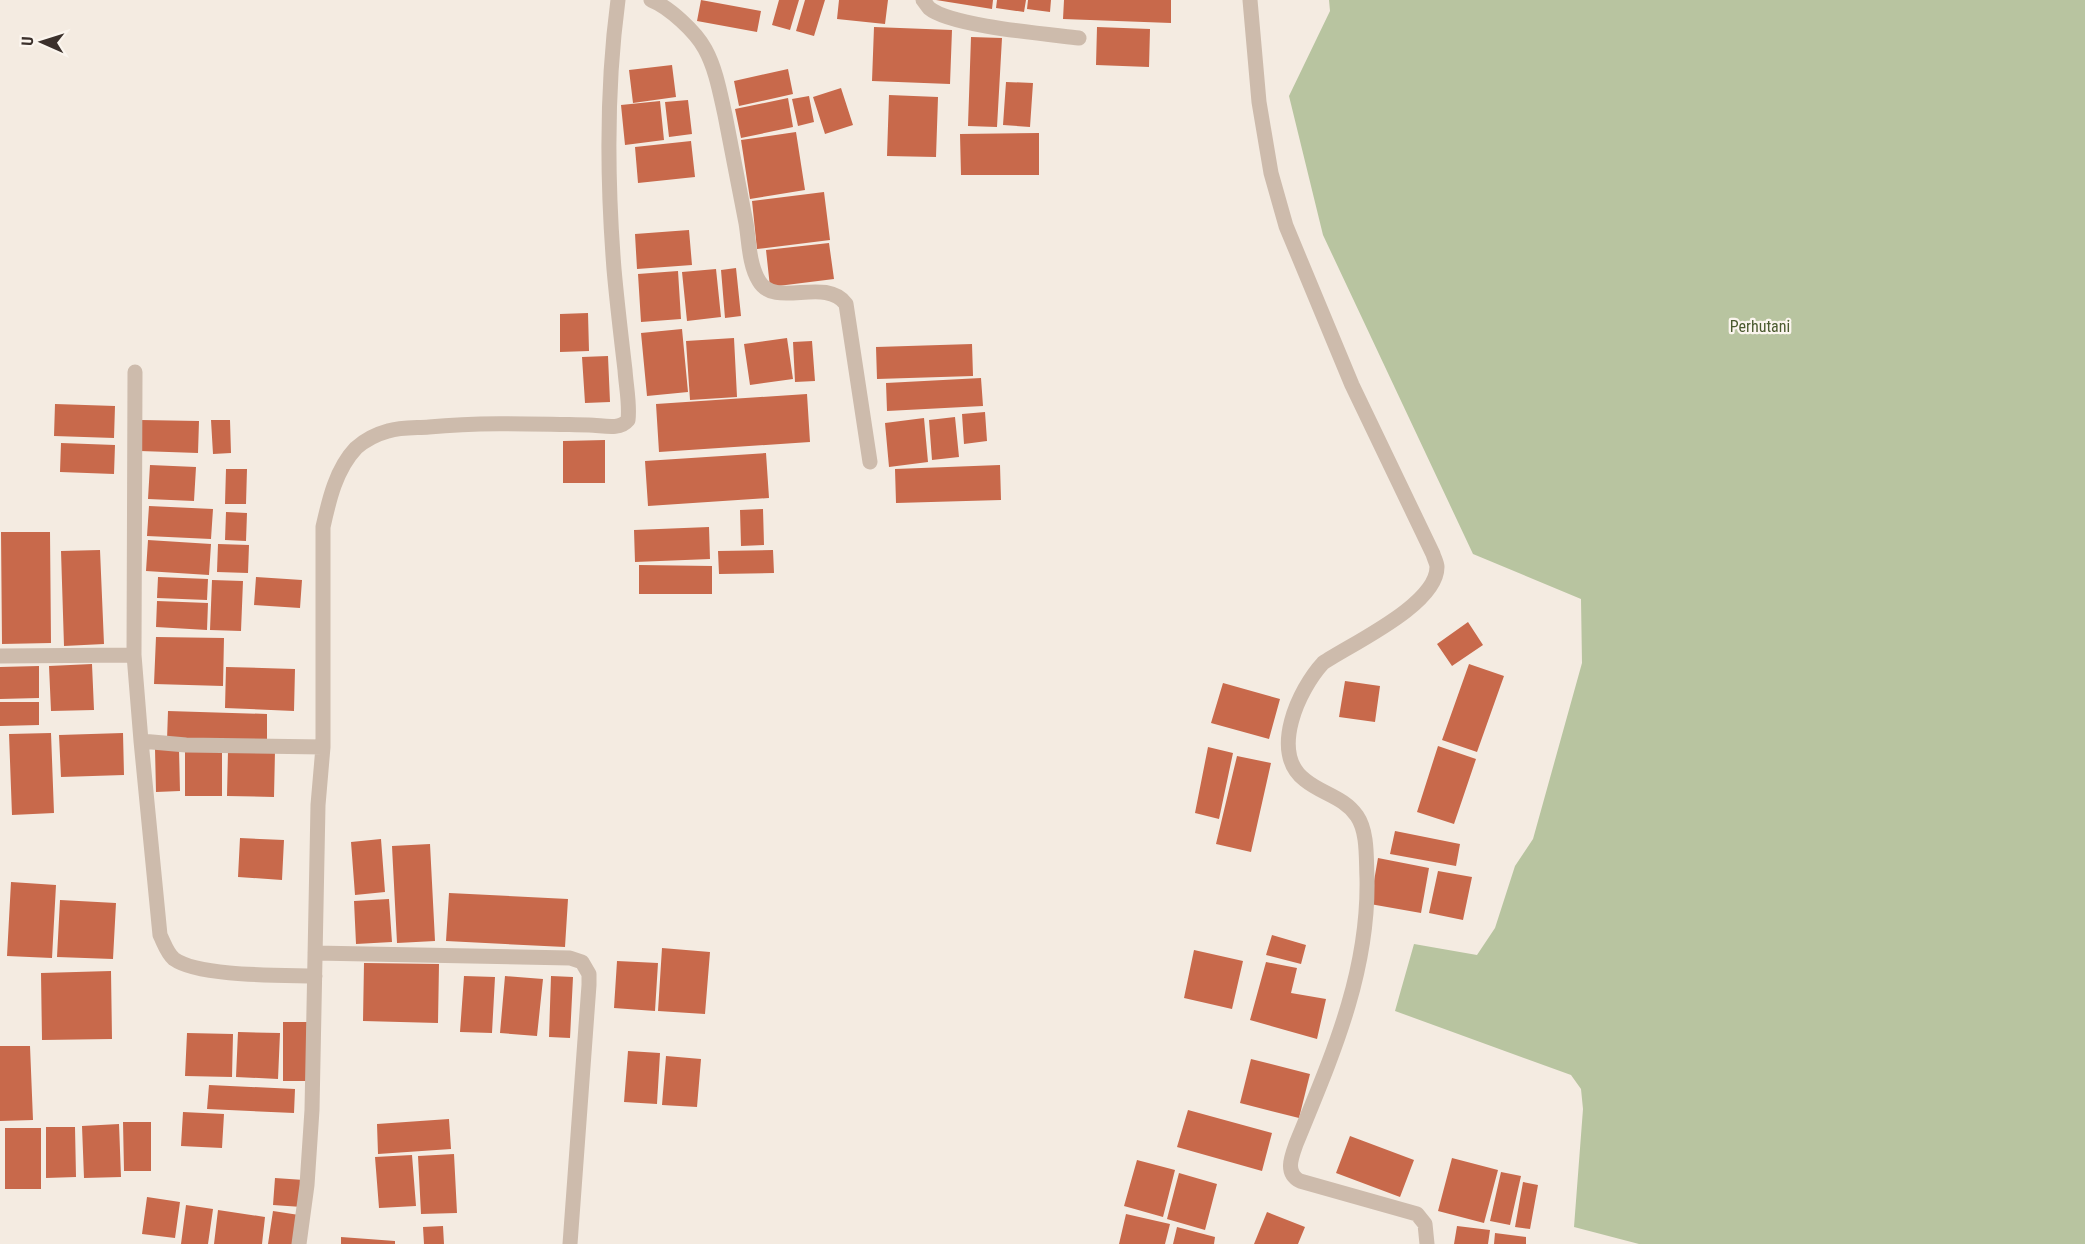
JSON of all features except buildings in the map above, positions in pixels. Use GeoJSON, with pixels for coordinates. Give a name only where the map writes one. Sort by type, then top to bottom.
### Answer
{"type":"FeatureCollection","features":[{"type":"Feature","properties":{"kind":"street"},"geometry":{"type":"LineString","coordinates":[[299,1244],[307,1185],[312,1110],[318,805],[322,747],[323,527],[329,502],[340,473],[356,448],[372,437],[389,430],[452,424],[618,427],[628,420],[614,270],[609,175],[608,112],[611,52],[618,0]]}},
{"type":"Feature","properties":{"kind":"street"},"geometry":{"type":"LineString","coordinates":[[651,0],[692,32],[705,49],[718,84],[753,262],[760,285],[776,293],[821,291],[834,293],[841,296],[846,304],[870,462]]}},
{"type":"Feature","properties":{"kind":"street"},"geometry":{"type":"LineString","coordinates":[[923,0],[929,8],[938,13],[964,22],[1079,38]]}},
{"type":"Feature","properties":{"kind":"street"},"geometry":{"type":"LineString","coordinates":[[1250,0],[1259,102],[1271,173],[1286,226],[1352,385],[1433,554],[1437,567],[1426,594],[1410,609],[1344,649],[1317,669],[1296,707],[1289,735],[1288,756],[1294,770],[1305,780],[1340,800],[1358,818],[1363,833],[1367,881],[1365,926],[1350,1005],[1296,1144],[1290,1167],[1295,1178],[1300,1181],[1417,1214],[1425,1224],[1427,1244]]}},
{"type":"Feature","properties":{"kind":"street"},"geometry":{"type":"LineString","coordinates":[[135,372],[135,655],[160,935],[167,951],[175,959],[192,966],[211,970],[315,976]]}},
{"type":"Feature","properties":{"kind":"street"},"geometry":{"type":"LineString","coordinates":[[0,656],[135,655]]}},
{"type":"Feature","properties":{"kind":"street"},"geometry":{"type":"LineString","coordinates":[[141,741],[186,745],[322,747]]}},
{"type":"Feature","properties":{"kind":"street"},"geometry":{"type":"LineString","coordinates":[[315,953],[570,958],[582,962],[589,974],[589,985],[570,1244]]}},
{"type":"Feature","properties":{"kind":"green space","name":"Perhutani"},"geometry":{"type":"Polygon","coordinates":[[[1329,0],[2085,0],[2085,1244],[1639,1244],[1574,1227],[1583,1109],[1581,1089],[1571,1075],[1395,1011],[1414,944],[1477,955],[1495,928],[1515,866],[1533,839],[1582,663],[1581,599],[1473,554],[1323,235],[1289,96],[1330,11],[1329,0]]]}}]}
